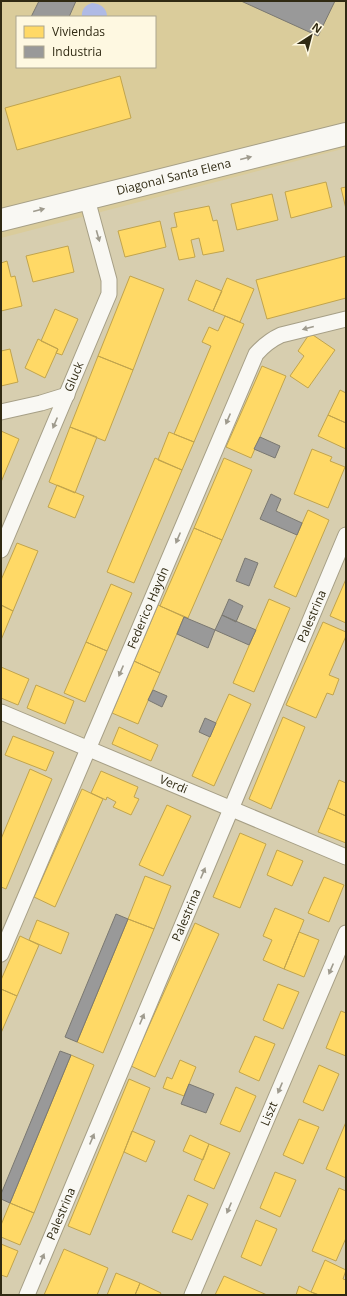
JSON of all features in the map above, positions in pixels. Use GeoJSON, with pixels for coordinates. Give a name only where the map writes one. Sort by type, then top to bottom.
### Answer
{"type":"FeatureCollection","features":[{"type":"Feature","properties":{"kind":"main road","name":"Diagonal Santa Elena"},"geometry":{"type":"LineString","coordinates":[[1,220],[346,134]]}},
{"type":"Feature","properties":{"kind":"street","name":"Gluck"},"geometry":{"type":"LineString","coordinates":[[1,550],[107,300],[110,287],[108,272],[87,198]]}},
{"type":"Feature","properties":{"kind":"street","name":"Federico Haydn"},"geometry":{"type":"LineString","coordinates":[[1,954],[256,354],[271,340],[281,336],[346,319]]}},
{"type":"Feature","properties":{"kind":"street"},"geometry":{"type":"LineString","coordinates":[[1,412],[41,403],[67,395]]}},
{"type":"Feature","properties":{"kind":"street","name":"Palestrina"},"geometry":{"type":"LineString","coordinates":[[27,1295],[346,534]]}},
{"type":"Feature","properties":{"kind":"street","name":"Verdi"},"geometry":{"type":"LineString","coordinates":[[1,712],[346,857]]}},
{"type":"Feature","properties":{"kind":"street","name":"Liszt"},"geometry":{"type":"LineString","coordinates":[[192,1295],[346,933]]}},
{"type":"Feature","properties":{"kind":"shaded area"},"geometry":{"type":"Polygon","coordinates":[[[1,1],[346,1],[346,148],[1,238],[1,1]]]}},
{"type":"Feature","properties":{"kind":"water"},"geometry":{"type":"Polygon","coordinates":[[[92,3],[98,4],[105,9],[107,16],[82,16],[82,12],[87,5],[92,3]]]}},
{"type":"Feature","properties":{"kind":"building: Viviendas"},"geometry":{"type":"Polygon","coordinates":[[[120,76],[131,118],[17,150],[5,108],[120,76]]]}},
{"type":"Feature","properties":{"kind":"building: Viviendas"},"geometry":{"type":"Polygon","coordinates":[[[326,182],[332,207],[291,218],[285,192],[326,182]]]}},
{"type":"Feature","properties":{"kind":"building: Viviendas"},"geometry":{"type":"Polygon","coordinates":[[[346,187],[346,209],[341,188],[346,187]]]}},
{"type":"Feature","properties":{"kind":"building: Viviendas"},"geometry":{"type":"Polygon","coordinates":[[[272,194],[278,220],[237,230],[231,204],[272,194]]]}},
{"type":"Feature","properties":{"kind":"building: Viviendas"},"geometry":{"type":"Polygon","coordinates":[[[209,206],[213,221],[217,220],[224,251],[203,255],[199,238],[191,240],[195,257],[179,260],[171,228],[177,227],[174,213],[209,206]]]}},
{"type":"Feature","properties":{"kind":"building: Viviendas"},"geometry":{"type":"Polygon","coordinates":[[[160,221],[166,247],[125,257],[118,231],[160,221]]]}},
{"type":"Feature","properties":{"kind":"building: Viviendas"},"geometry":{"type":"Polygon","coordinates":[[[68,246],[74,272],[33,282],[26,256],[68,246]]]}},
{"type":"Feature","properties":{"kind":"building: Viviendas"},"geometry":{"type":"Polygon","coordinates":[[[346,256],[346,298],[267,319],[256,280],[346,256]]]}},
{"type":"Feature","properties":{"kind":"building: Viviendas"},"geometry":{"type":"Polygon","coordinates":[[[7,261],[11,277],[15,276],[22,306],[1,311],[1,263],[7,261]]]}},
{"type":"Feature","properties":{"kind":"building: Viviendas"},"geometry":{"type":"Polygon","coordinates":[[[130,276],[164,289],[133,370],[98,356],[130,276]]]}},
{"type":"Feature","properties":{"kind":"building: Viviendas"},"geometry":{"type":"Polygon","coordinates":[[[227,278],[254,289],[240,322],[213,311],[227,278]]]}},
{"type":"Feature","properties":{"kind":"building: Viviendas"},"geometry":{"type":"Polygon","coordinates":[[[196,280],[222,291],[213,311],[188,300],[196,280]]]}},
{"type":"Feature","properties":{"kind":"building: Viviendas"},"geometry":{"type":"Polygon","coordinates":[[[55,309],[78,319],[62,355],[56,353],[58,349],[41,341],[55,309]]]}},
{"type":"Feature","properties":{"kind":"building: Viviendas"},"geometry":{"type":"Polygon","coordinates":[[[225,316],[244,324],[194,442],[174,434],[211,346],[202,342],[209,327],[218,331],[225,316]]]}},
{"type":"Feature","properties":{"kind":"building: Viviendas"},"geometry":{"type":"Polygon","coordinates":[[[310,333],[335,350],[308,388],[290,376],[304,356],[298,351],[310,333]]]}},
{"type":"Feature","properties":{"kind":"building: Viviendas"},"geometry":{"type":"Polygon","coordinates":[[[38,339],[58,349],[45,378],[25,368],[38,339]]]}},
{"type":"Feature","properties":{"kind":"building: Viviendas"},"geometry":{"type":"Polygon","coordinates":[[[10,349],[18,382],[1,386],[1,351],[10,349]]]}},
{"type":"Feature","properties":{"kind":"building: Viviendas"},"geometry":{"type":"Polygon","coordinates":[[[98,356],[133,370],[105,441],[70,427],[98,356]]]}},
{"type":"Feature","properties":{"kind":"building: Viviendas"},"geometry":{"type":"Polygon","coordinates":[[[262,366],[286,376],[251,458],[226,447],[262,366]]]}},
{"type":"Feature","properties":{"kind":"building: Viviendas"},"geometry":{"type":"Polygon","coordinates":[[[340,390],[346,393],[346,423],[328,415],[340,390]]]}},
{"type":"Feature","properties":{"kind":"building: Viviendas"},"geometry":{"type":"Polygon","coordinates":[[[328,415],[346,423],[346,449],[318,436],[328,415]]]}},
{"type":"Feature","properties":{"kind":"building: Viviendas"},"geometry":{"type":"Polygon","coordinates":[[[70,427],[97,437],[75,493],[49,482],[70,427]]]}},
{"type":"Feature","properties":{"kind":"building: Viviendas"},"geometry":{"type":"Polygon","coordinates":[[[1,431],[19,439],[1,482],[1,431]]]}},
{"type":"Feature","properties":{"kind":"building: Viviendas"},"geometry":{"type":"Polygon","coordinates":[[[169,432],[194,442],[182,470],[158,460],[169,432]]]}},
{"type":"Feature","properties":{"kind":"building: Viviendas"},"geometry":{"type":"Polygon","coordinates":[[[312,449],[332,457],[330,461],[345,467],[328,508],[294,494],[312,449]]]}},
{"type":"Feature","properties":{"kind":"building: Viviendas"},"geometry":{"type":"Polygon","coordinates":[[[155,458],[182,470],[134,583],[107,572],[155,458]]]}},
{"type":"Feature","properties":{"kind":"building: Viviendas"},"geometry":{"type":"Polygon","coordinates":[[[224,458],[252,470],[222,540],[194,528],[224,458]]]}},
{"type":"Feature","properties":{"kind":"building: Viviendas"},"geometry":{"type":"Polygon","coordinates":[[[57,485],[84,496],[75,518],[48,507],[57,485]]]}},
{"type":"Feature","properties":{"kind":"building: Viviendas"},"geometry":{"type":"Polygon","coordinates":[[[308,510],[329,520],[296,597],[274,587],[308,510]]]}},
{"type":"Feature","properties":{"kind":"building: Viviendas"},"geometry":{"type":"Polygon","coordinates":[[[194,528],[222,540],[188,618],[160,606],[194,528]]]}},
{"type":"Feature","properties":{"kind":"building: Viviendas"},"geometry":{"type":"Polygon","coordinates":[[[17,543],[38,551],[13,611],[1,605],[1,580],[17,543]]]}},
{"type":"Feature","properties":{"kind":"building: Viviendas"},"geometry":{"type":"Polygon","coordinates":[[[346,579],[346,623],[330,616],[346,579]]]}},
{"type":"Feature","properties":{"kind":"building: Viviendas"},"geometry":{"type":"Polygon","coordinates":[[[111,584],[132,593],[107,651],[86,642],[111,584]]]}},
{"type":"Feature","properties":{"kind":"building: Viviendas"},"geometry":{"type":"Polygon","coordinates":[[[269,599],[290,608],[254,692],[233,683],[269,599]]]}},
{"type":"Feature","properties":{"kind":"building: Viviendas"},"geometry":{"type":"Polygon","coordinates":[[[1,605],[13,611],[1,640],[1,605]]]}},
{"type":"Feature","properties":{"kind":"building: Viviendas"},"geometry":{"type":"Polygon","coordinates":[[[158,605],[184,617],[160,673],[134,661],[158,605]]]}},
{"type":"Feature","properties":{"kind":"building: Viviendas"},"geometry":{"type":"Polygon","coordinates":[[[323,622],[346,632],[346,636],[329,675],[339,679],[333,695],[327,693],[316,718],[286,705],[323,622]]]}},
{"type":"Feature","properties":{"kind":"building: Viviendas"},"geometry":{"type":"Polygon","coordinates":[[[86,642],[107,651],[85,702],[64,693],[86,642]]]}},
{"type":"Feature","properties":{"kind":"building: Viviendas"},"geometry":{"type":"Polygon","coordinates":[[[134,661],[160,673],[138,724],[112,713],[134,661]]]}},
{"type":"Feature","properties":{"kind":"building: Viviendas"},"geometry":{"type":"Polygon","coordinates":[[[1,667],[29,679],[18,705],[1,698],[1,667]]]}},
{"type":"Feature","properties":{"kind":"building: Viviendas"},"geometry":{"type":"Polygon","coordinates":[[[36,685],[74,701],[65,724],[27,708],[36,685]]]}},
{"type":"Feature","properties":{"kind":"building: Viviendas"},"geometry":{"type":"Polygon","coordinates":[[[229,694],[251,704],[214,786],[192,776],[229,694]]]}},
{"type":"Feature","properties":{"kind":"building: Viviendas"},"geometry":{"type":"Polygon","coordinates":[[[283,717],[305,727],[271,809],[249,799],[283,717]]]}},
{"type":"Feature","properties":{"kind":"building: Viviendas"},"geometry":{"type":"Polygon","coordinates":[[[119,727],[158,745],[151,761],[112,744],[119,727]]]}},
{"type":"Feature","properties":{"kind":"building: Viviendas"},"geometry":{"type":"Polygon","coordinates":[[[13,736],[54,752],[46,771],[5,755],[13,736]]]}},
{"type":"Feature","properties":{"kind":"building: Viviendas"},"geometry":{"type":"Polygon","coordinates":[[[30,769],[52,779],[6,889],[1,887],[1,839],[30,769]]]}},
{"type":"Feature","properties":{"kind":"building: Viviendas"},"geometry":{"type":"Polygon","coordinates":[[[101,771],[138,787],[134,797],[139,799],[131,815],[113,807],[116,802],[107,797],[106,800],[91,793],[101,771]]]}},
{"type":"Feature","properties":{"kind":"building: Viviendas"},"geometry":{"type":"Polygon","coordinates":[[[339,780],[346,783],[346,816],[328,808],[339,780]]]}},
{"type":"Feature","properties":{"kind":"building: Viviendas"},"geometry":{"type":"Polygon","coordinates":[[[82,789],[103,799],[55,907],[34,897],[82,789]]]}},
{"type":"Feature","properties":{"kind":"building: Viviendas"},"geometry":{"type":"Polygon","coordinates":[[[167,805],[191,816],[163,876],[139,865],[167,805]]]}},
{"type":"Feature","properties":{"kind":"building: Viviendas"},"geometry":{"type":"Polygon","coordinates":[[[328,808],[346,816],[346,843],[318,832],[328,808]]]}},
{"type":"Feature","properties":{"kind":"building: Viviendas"},"geometry":{"type":"Polygon","coordinates":[[[240,833],[266,844],[240,908],[213,897],[240,833]]]}},
{"type":"Feature","properties":{"kind":"building: Viviendas"},"geometry":{"type":"Polygon","coordinates":[[[277,850],[303,861],[292,886],[267,875],[277,850]]]}},
{"type":"Feature","properties":{"kind":"building: Viviendas"},"geometry":{"type":"Polygon","coordinates":[[[145,876],[171,886],[154,929],[128,919],[145,876]]]}},
{"type":"Feature","properties":{"kind":"building: Viviendas"},"geometry":{"type":"Polygon","coordinates":[[[324,877],[344,885],[329,922],[308,913],[324,877]]]}},
{"type":"Feature","properties":{"kind":"building: Viviendas"},"geometry":{"type":"Polygon","coordinates":[[[275,908],[304,920],[284,969],[263,960],[272,940],[263,936],[275,908]]]}},
{"type":"Feature","properties":{"kind":"building: Viviendas"},"geometry":{"type":"Polygon","coordinates":[[[128,919],[154,929],[103,1053],[77,1042],[128,919]]]}},
{"type":"Feature","properties":{"kind":"building: Viviendas"},"geometry":{"type":"Polygon","coordinates":[[[37,920],[69,933],[61,954],[29,940],[37,920]]]}},
{"type":"Feature","properties":{"kind":"building: Viviendas"},"geometry":{"type":"Polygon","coordinates":[[[195,923],[219,934],[155,1077],[131,1066],[195,923]]]}},
{"type":"Feature","properties":{"kind":"building: Viviendas"},"geometry":{"type":"Polygon","coordinates":[[[299,932],[319,940],[304,977],[284,969],[299,932]]]}},
{"type":"Feature","properties":{"kind":"building: Viviendas"},"geometry":{"type":"Polygon","coordinates":[[[20,936],[39,945],[17,996],[1,989],[1,980],[20,936]]]}},
{"type":"Feature","properties":{"kind":"building: Viviendas"},"geometry":{"type":"Polygon","coordinates":[[[278,984],[299,992],[283,1029],[263,1020],[278,984]]]}},
{"type":"Feature","properties":{"kind":"building: Viviendas"},"geometry":{"type":"Polygon","coordinates":[[[1,989],[17,996],[1,1033],[1,989]]]}},
{"type":"Feature","properties":{"kind":"building: Viviendas"},"geometry":{"type":"Polygon","coordinates":[[[341,1011],[346,1013],[346,1056],[326,1048],[341,1011]]]}},
{"type":"Feature","properties":{"kind":"building: Viviendas"},"geometry":{"type":"Polygon","coordinates":[[[255,1036],[275,1044],[259,1081],[239,1072],[255,1036]]]}},
{"type":"Feature","properties":{"kind":"building: Viviendas"},"geometry":{"type":"Polygon","coordinates":[[[71,1055],[94,1065],[34,1213],[10,1203],[71,1055]]]}},
{"type":"Feature","properties":{"kind":"building: Viviendas"},"geometry":{"type":"Polygon","coordinates":[[[180,1060],[196,1067],[184,1096],[163,1088],[167,1077],[172,1079],[180,1060]]]}},
{"type":"Feature","properties":{"kind":"building: Viviendas"},"geometry":{"type":"Polygon","coordinates":[[[319,1065],[339,1074],[323,1111],[303,1102],[319,1065]]]}},
{"type":"Feature","properties":{"kind":"building: Viviendas"},"geometry":{"type":"Polygon","coordinates":[[[129,1079],[150,1088],[90,1235],[68,1226],[129,1079]]]}},
{"type":"Feature","properties":{"kind":"building: Viviendas"},"geometry":{"type":"Polygon","coordinates":[[[236,1087],[256,1096],[240,1132],[220,1124],[236,1087]]]}},
{"type":"Feature","properties":{"kind":"building: Viviendas"},"geometry":{"type":"Polygon","coordinates":[[[299,1119],[319,1127],[303,1164],[283,1155],[299,1119]]]}},
{"type":"Feature","properties":{"kind":"building: Viviendas"},"geometry":{"type":"Polygon","coordinates":[[[346,1122],[346,1178],[326,1169],[346,1122]]]}},
{"type":"Feature","properties":{"kind":"building: Viviendas"},"geometry":{"type":"Polygon","coordinates":[[[132,1131],[155,1141],[146,1162],[124,1152],[132,1131]]]}},
{"type":"Feature","properties":{"kind":"building: Viviendas"},"geometry":{"type":"Polygon","coordinates":[[[190,1135],[209,1144],[203,1160],[183,1151],[190,1135]]]}},
{"type":"Feature","properties":{"kind":"building: Viviendas"},"geometry":{"type":"Polygon","coordinates":[[[209,1144],[230,1153],[214,1189],[194,1180],[209,1144]]]}},
{"type":"Feature","properties":{"kind":"building: Viviendas"},"geometry":{"type":"Polygon","coordinates":[[[275,1172],[296,1180],[280,1217],[260,1208],[275,1172]]]}},
{"type":"Feature","properties":{"kind":"building: Viviendas"},"geometry":{"type":"Polygon","coordinates":[[[339,1188],[346,1191],[346,1238],[336,1261],[312,1251],[339,1188]]]}},
{"type":"Feature","properties":{"kind":"building: Viviendas"},"geometry":{"type":"Polygon","coordinates":[[[188,1195],[208,1204],[192,1240],[172,1232],[188,1195]]]}},
{"type":"Feature","properties":{"kind":"building: Viviendas"},"geometry":{"type":"Polygon","coordinates":[[[10,1203],[34,1213],[20,1245],[1,1237],[1,1225],[10,1203]]]}},
{"type":"Feature","properties":{"kind":"building: Viviendas"},"geometry":{"type":"Polygon","coordinates":[[[256,1220],[277,1229],[261,1266],[241,1257],[256,1220]]]}},
{"type":"Feature","properties":{"kind":"building: Viviendas"},"geometry":{"type":"Polygon","coordinates":[[[1,1244],[18,1251],[7,1277],[1,1275],[1,1244]]]}},
{"type":"Feature","properties":{"kind":"building: Viviendas"},"geometry":{"type":"Polygon","coordinates":[[[64,1249],[108,1268],[97,1295],[44,1295],[64,1249]]]}},
{"type":"Feature","properties":{"kind":"building: Viviendas"},"geometry":{"type":"Polygon","coordinates":[[[325,1260],[346,1270],[343,1279],[346,1280],[346,1295],[319,1295],[311,1292],[325,1260]]]}},
{"type":"Feature","properties":{"kind":"building: Viviendas"},"geometry":{"type":"Polygon","coordinates":[[[116,1273],[140,1283],[135,1295],[107,1295],[116,1273]]]}},
{"type":"Feature","properties":{"kind":"building: Viviendas"},"geometry":{"type":"Polygon","coordinates":[[[224,1276],[267,1295],[215,1295],[224,1276]]]}},
{"type":"Feature","properties":{"kind":"building: Viviendas"},"geometry":{"type":"Polygon","coordinates":[[[140,1283],[161,1293],[160,1295],[135,1295],[140,1283]]]}},
{"type":"Feature","properties":{"kind":"building: Viviendas"},"geometry":{"type":"Polygon","coordinates":[[[299,1286],[311,1292],[319,1295],[296,1295],[299,1286]]]}},
{"type":"Feature","properties":{"kind":"building: Industria"},"geometry":{"type":"Polygon","coordinates":[[[39,1],[76,1],[69,16],[32,16],[39,1]]]}},
{"type":"Feature","properties":{"kind":"building: Industria"},"geometry":{"type":"Polygon","coordinates":[[[241,1],[335,1],[318,36],[241,1]]]}},
{"type":"Feature","properties":{"kind":"building: Industria"},"geometry":{"type":"Polygon","coordinates":[[[260,437],[280,446],[275,458],[254,449],[260,437]]]}},
{"type":"Feature","properties":{"kind":"building: Industria"},"geometry":{"type":"Polygon","coordinates":[[[271,494],[281,499],[276,511],[302,523],[297,535],[260,519],[271,494]]]}},
{"type":"Feature","properties":{"kind":"building: Industria"},"geometry":{"type":"Polygon","coordinates":[[[245,558],[258,563],[249,586],[236,581],[245,558]]]}},
{"type":"Feature","properties":{"kind":"building: Industria"},"geometry":{"type":"Polygon","coordinates":[[[229,599],[243,606],[236,622],[222,615],[229,599]]]}},
{"type":"Feature","properties":{"kind":"building: Industria"},"geometry":{"type":"Polygon","coordinates":[[[222,615],[256,630],[249,645],[215,630],[222,615]]]}},
{"type":"Feature","properties":{"kind":"building: Industria"},"geometry":{"type":"Polygon","coordinates":[[[184,617],[215,630],[208,648],[177,634],[184,617]]]}},
{"type":"Feature","properties":{"kind":"building: Industria"},"geometry":{"type":"Polygon","coordinates":[[[153,690],[167,696],[162,707],[148,700],[153,690]]]}},
{"type":"Feature","properties":{"kind":"building: Industria"},"geometry":{"type":"Polygon","coordinates":[[[205,718],[216,723],[210,737],[199,732],[205,718]]]}},
{"type":"Feature","properties":{"kind":"building: Industria"},"geometry":{"type":"Polygon","coordinates":[[[116,914],[128,919],[77,1042],[65,1037],[116,914]]]}},
{"type":"Feature","properties":{"kind":"building: Industria"},"geometry":{"type":"Polygon","coordinates":[[[60,1051],[71,1055],[10,1203],[1,1199],[1,1194],[60,1051]]]}},
{"type":"Feature","properties":{"kind":"building: Industria"},"geometry":{"type":"Polygon","coordinates":[[[189,1084],[214,1094],[206,1113],[181,1104],[189,1084]]]}}]}
